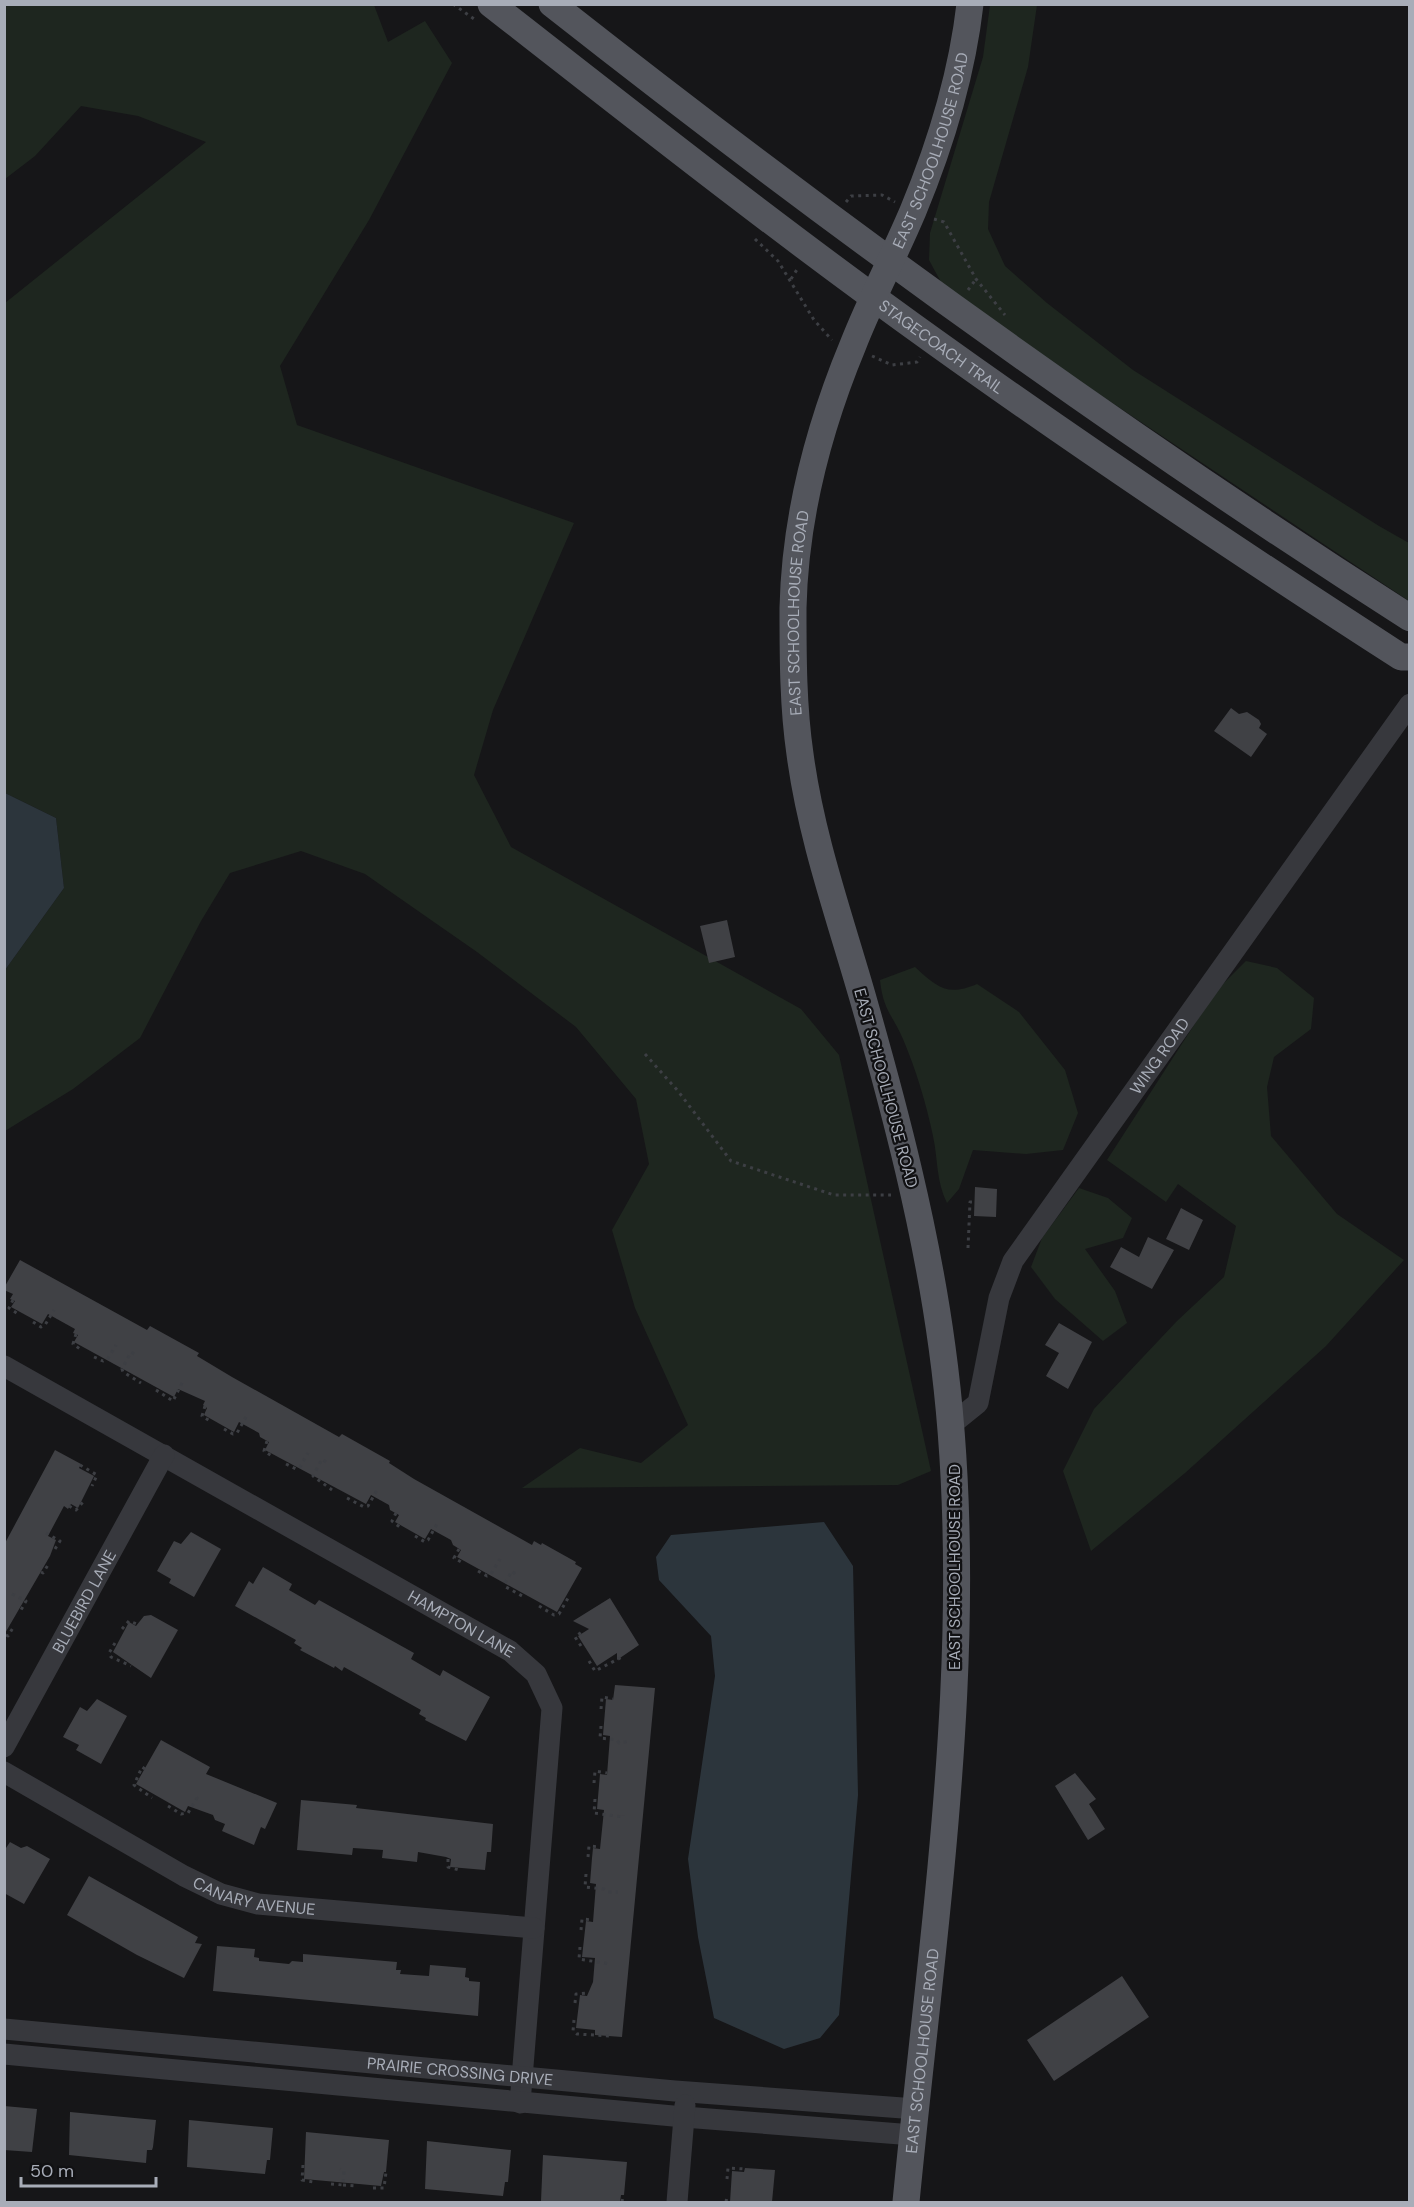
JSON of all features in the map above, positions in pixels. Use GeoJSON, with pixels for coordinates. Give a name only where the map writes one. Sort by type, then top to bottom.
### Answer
{"type":"FeatureCollection","features":[{"type":"Feature","properties":{"kind":"main road","name":"STAGECOACH TRAIL"},"geometry":{"type":"LineString","coordinates":[[491,4],[874,297],[1151,493],[1401,657],[1410,657]]}},
{"type":"Feature","properties":{"kind":"main road"},"geometry":{"type":"LineString","coordinates":[[552,4],[703,122],[992,338],[1202,483],[1410,618]]}},
{"type":"Feature","properties":{"kind":"main road","name":"EAST SCHOOLHOUSE ROAD"},"geometry":{"type":"LineString","coordinates":[[906,2202],[953,1697],[957,1631],[956,1506],[951,1424],[940,1332],[914,1195],[862,996],[817,840],[800,758],[795,709],[793,601],[799,531],[841,352],[874,297],[913,206],[960,67],[970,4]]}},
{"type":"Feature","properties":{"kind":"street","name":"WING ROAD"},"geometry":{"type":"LineString","coordinates":[[951,1424],[978,1402],[999,1298],[1013,1261],[1410,704]]}},
{"type":"Feature","properties":{"kind":"street","name":"HAMPTON LANE"},"geometry":{"type":"LineString","coordinates":[[4,1365],[504,1647],[536,1674],[552,1708],[520,2103]]}},
{"type":"Feature","properties":{"kind":"street","name":"BLUEBIRD LANE"},"geometry":{"type":"LineString","coordinates":[[4,1747],[164,1455]]}},
{"type":"Feature","properties":{"kind":"street","name":"CANARY AVENUE"},"geometry":{"type":"LineString","coordinates":[[4,1772],[184,1876],[221,1894],[258,1904],[534,1928]]}},
{"type":"Feature","properties":{"kind":"street","name":"PRAIRIE CROSSING DRIVE"},"geometry":{"type":"LineString","coordinates":[[4,2029],[686,2092],[914,2122]]}},
{"type":"Feature","properties":{"kind":"street","name":"PRAIRIE CROSSING DRIVE"},"geometry":{"type":"LineString","coordinates":[[4,2054],[684,2117],[914,2122]]}},
{"type":"Feature","properties":{"kind":"street"},"geometry":{"type":"LineString","coordinates":[[677,2202],[686,2092]]}},
{"type":"Feature","properties":{"kind":"path"},"geometry":{"type":"LineString","coordinates":[[453,4],[465,12]]}},
{"type":"Feature","properties":{"kind":"path"},"geometry":{"type":"LineString","coordinates":[[845,204],[851,196],[882,195],[913,206],[944,222],[980,284]]}},
{"type":"Feature","properties":{"kind":"path"},"geometry":{"type":"LineString","coordinates":[[788,276],[822,332],[841,352]]}},
{"type":"Feature","properties":{"kind":"path"},"geometry":{"type":"LineString","coordinates":[[962,297],[976,279]]}},
{"type":"Feature","properties":{"kind":"path"},"geometry":{"type":"LineString","coordinates":[[878,359],[892,365],[917,362],[921,355]]}},
{"type":"Feature","properties":{"kind":"path"},"geometry":{"type":"LineString","coordinates":[[645,1054],[678,1091],[731,1161],[834,1195],[914,1195]]}},
{"type":"Feature","properties":{"kind":"path"},"geometry":{"type":"LineString","coordinates":[[968,1248],[970,1202],[975,1202]]}},
{"type":"Feature","properties":{"kind":"path"},"geometry":{"type":"LineString","coordinates":[[13,1300],[9,1308],[18,1314]]}},
{"type":"Feature","properties":{"kind":"path"},"geometry":{"type":"LineString","coordinates":[[33,1322],[41,1327],[45,1325],[54,1310]]}},
{"type":"Feature","properties":{"kind":"path"},"geometry":{"type":"LineString","coordinates":[[75,1334],[73,1344],[80,1349]]}},
{"type":"Feature","properties":{"kind":"path"},"geometry":{"type":"LineString","coordinates":[[94,1357],[103,1361],[107,1360],[116,1345]]}},
{"type":"Feature","properties":{"kind":"path"},"geometry":{"type":"LineString","coordinates":[[134,1354],[131,1352],[122,1369],[123,1372],[141,1383]]}},
{"type":"Feature","properties":{"kind":"path"},"geometry":{"type":"LineString","coordinates":[[156,1390],[173,1401],[183,1381]]}},
{"type":"Feature","properties":{"kind":"path"},"geometry":{"type":"LineString","coordinates":[[205,1406],[202,1416],[210,1421]]}},
{"type":"Feature","properties":{"kind":"path"},"geometry":{"type":"LineString","coordinates":[[224,1429],[232,1434],[237,1432],[246,1417]]}},
{"type":"Feature","properties":{"kind":"path"},"geometry":{"type":"LineString","coordinates":[[267,1441],[264,1451],[272,1456]]}},
{"type":"Feature","properties":{"kind":"path"},"geometry":{"type":"LineString","coordinates":[[286,1464],[296,1469],[300,1467],[308,1453]]}},
{"type":"Feature","properties":{"kind":"path"},"geometry":{"type":"LineString","coordinates":[[326,1462],[322,1459],[313,1476],[332,1490]]}},
{"type":"Feature","properties":{"kind":"path"},"geometry":{"type":"LineString","coordinates":[[80,1465],[95,1473],[96,1478],[92,1486]]}},
{"type":"Feature","properties":{"kind":"path"},"geometry":{"type":"LineString","coordinates":[[347,1498],[364,1507],[368,1506],[377,1490],[374,1489]]}},
{"type":"Feature","properties":{"kind":"path"},"geometry":{"type":"LineString","coordinates":[[69,1506],[76,1510],[84,1501]]}},
{"type":"Feature","properties":{"kind":"path"},"geometry":{"type":"LineString","coordinates":[[396,1513],[392,1521],[401,1528]]}},
{"type":"Feature","properties":{"kind":"path"},"geometry":{"type":"LineString","coordinates":[[416,1536],[425,1542],[437,1524]]}},
{"type":"Feature","properties":{"kind":"path"},"geometry":{"type":"LineString","coordinates":[[46,1533],[60,1541],[54,1550]]}},
{"type":"Feature","properties":{"kind":"path"},"geometry":{"type":"LineString","coordinates":[[459,1549],[454,1558],[463,1563]]}},
{"type":"Feature","properties":{"kind":"path"},"geometry":{"type":"LineString","coordinates":[[478,1571],[487,1576],[491,1574],[500,1559]]}},
{"type":"Feature","properties":{"kind":"path"},"geometry":{"type":"LineString","coordinates":[[41,1572],[43,1573],[48,1565]]}},
{"type":"Feature","properties":{"kind":"path"},"geometry":{"type":"LineString","coordinates":[[515,1574],[512,1571],[505,1582],[506,1587],[524,1597]]}},
{"type":"Feature","properties":{"kind":"path"},"geometry":{"type":"LineString","coordinates":[[12,1594],[26,1601],[21,1610]]}},
{"type":"Feature","properties":{"kind":"path"},"geometry":{"type":"LineString","coordinates":[[539,1606],[554,1615],[559,1614],[568,1598],[566,1597]]}},
{"type":"Feature","properties":{"kind":"path"},"geometry":{"type":"LineString","coordinates":[[122,1629],[129,1621],[137,1624]]}},
{"type":"Feature","properties":{"kind":"path"},"geometry":{"type":"LineString","coordinates":[[6,1635],[8,1636],[14,1626]]}},
{"type":"Feature","properties":{"kind":"path"},"geometry":{"type":"LineString","coordinates":[[581,1646],[575,1636],[583,1631]]}},
{"type":"Feature","properties":{"kind":"path"},"geometry":{"type":"LineString","coordinates":[[115,1643],[110,1655],[131,1666]]}},
{"type":"Feature","properties":{"kind":"path"},"geometry":{"type":"LineString","coordinates":[[589,1661],[595,1671],[624,1656]]}},
{"type":"Feature","properties":{"kind":"path"},"geometry":{"type":"LineString","coordinates":[[601,1709],[602,1697],[613,1699]]}},
{"type":"Feature","properties":{"kind":"path"},"geometry":{"type":"LineString","coordinates":[[601,1726],[600,1738],[617,1740],[619,1743],[630,1742]]}},
{"type":"Feature","properties":{"kind":"path"},"geometry":{"type":"LineString","coordinates":[[145,1769],[142,1767],[134,1785],[152,1798]]}},
{"type":"Feature","properties":{"kind":"path"},"geometry":{"type":"LineString","coordinates":[[594,1783],[595,1771],[607,1773]]}},
{"type":"Feature","properties":{"kind":"path"},"geometry":{"type":"LineString","coordinates":[[168,1806],[181,1814],[188,1813],[197,1798],[194,1796]]}},
{"type":"Feature","properties":{"kind":"path"},"geometry":{"type":"LineString","coordinates":[[595,1799],[594,1813],[623,1817],[623,1815]]}},
{"type":"Feature","properties":{"kind":"path"},"geometry":{"type":"LineString","coordinates":[[588,1857],[589,1846],[600,1847]]}},
{"type":"Feature","properties":{"kind":"path"},"geometry":{"type":"LineString","coordinates":[[448,1859],[448,1868],[459,1870]]}},
{"type":"Feature","properties":{"kind":"path"},"geometry":{"type":"LineString","coordinates":[[586,1874],[585,1887],[604,1888],[608,1892],[618,1892]]}},
{"type":"Feature","properties":{"kind":"path"},"geometry":{"type":"LineString","coordinates":[[581,1930],[582,1919],[593,1920]]}},
{"type":"Feature","properties":{"kind":"path"},"geometry":{"type":"LineString","coordinates":[[580,1947],[579,1959],[610,1964]]}},
{"type":"Feature","properties":{"kind":"path"},"geometry":{"type":"LineString","coordinates":[[575,2003],[576,1994],[588,1993]]}},
{"type":"Feature","properties":{"kind":"path"},"geometry":{"type":"LineString","coordinates":[[574,2020],[573,2031],[577,2034],[609,2036]]}},
{"type":"Feature","properties":{"kind":"path"},"geometry":{"type":"LineString","coordinates":[[303,2165],[302,2180],[313,2182]]}},
{"type":"Feature","properties":{"kind":"path"},"geometry":{"type":"LineString","coordinates":[[727,2180],[728,2168],[745,2169]]}},
{"type":"Feature","properties":{"kind":"path"},"geometry":{"type":"LineString","coordinates":[[343,2185],[344,2170]]}},
{"type":"Feature","properties":{"kind":"path"},"geometry":{"type":"LineString","coordinates":[[373,2187],[384,2188],[386,2172]]}},
{"type":"Feature","properties":{"kind":"path"},"geometry":{"type":"LineString","coordinates":[[331,2184],[356,2186]]}},
{"type":"Feature","properties":{"kind":"path"},"geometry":{"type":"LineString","coordinates":[[622,2195],[622,2202]]}},
{"type":"Feature","properties":{"kind":"path"},"geometry":{"type":"LineString","coordinates":[[726,2202],[727,2196]]}},
{"type":"Feature","properties":{"kind":"shaded area"},"geometry":{"type":"Polygon","coordinates":[[[5,5],[374,5],[388,42],[425,21],[452,63],[369,220],[280,366],[297,425],[574,523],[493,710],[474,775],[511,847],[801,1009],[839,1055],[931,1471],[898,1485],[522,1488],[580,1448],[641,1463],[688,1425],[635,1308],[612,1230],[649,1164],[636,1099],[576,1027],[477,952],[365,874],[301,851],[230,873],[201,921],[140,1038],[73,1089],[5,1131],[5,970],[64,888],[56,818],[5,793],[5,303],[206,142],[138,116],[81,106],[35,156],[5,179],[5,5]]]}},
{"type":"Feature","properties":{"kind":"shaded area"},"geometry":{"type":"Polygon","coordinates":[[[990,5],[1037,5],[1028,67],[989,202],[988,229],[1005,266],[1047,303],[1133,370],[1409,543],[1409,601],[1012,336],[942,284],[929,260],[930,233],[983,57],[990,5]]]}},
{"type":"Feature","properties":{"kind":"shaded area"},"geometry":{"type":"Polygon","coordinates":[[[5,793],[56,818],[64,888],[5,970],[5,793]]]}},
{"type":"Feature","properties":{"kind":"shaded area"},"geometry":{"type":"Polygon","coordinates":[[[1246,961],[1277,968],[1314,998],[1311,1029],[1274,1057],[1267,1087],[1271,1136],[1337,1214],[1404,1260],[1326,1346],[1185,1473],[1091,1551],[1063,1471],[1094,1409],[1177,1321],[1224,1277],[1236,1226],[1178,1184],[1166,1202],[1107,1160],[1216,991],[1246,961]]]}},
{"type":"Feature","properties":{"kind":"shaded area"},"geometry":{"type":"Polygon","coordinates":[[[915,967],[936,985],[950,990],[977,984],[1019,1012],[1065,1070],[1078,1113],[1063,1150],[1026,1154],[973,1150],[959,1189],[947,1203],[943,1195],[933,1136],[920,1087],[903,1039],[881,990],[880,980],[915,967]]]}},
{"type":"Feature","properties":{"kind":"shaded area"},"geometry":{"type":"Polygon","coordinates":[[[1079,1188],[1108,1198],[1132,1218],[1123,1238],[1085,1249],[1115,1291],[1127,1323],[1103,1341],[1055,1299],[1031,1267],[1042,1238],[1079,1188]]]}},
{"type":"Feature","properties":{"kind":"shaded area"},"geometry":{"type":"Polygon","coordinates":[[[824,1522],[853,1566],[858,1795],[839,2015],[820,2038],[784,2049],[714,2018],[698,1937],[688,1859],[715,1676],[711,1636],[659,1580],[656,1557],[671,1535],[824,1522]]]}},
{"type":"Feature","properties":{"kind":"building"},"geometry":{"type":"Polygon","coordinates":[[[1231,708],[1239,714],[1247,712],[1259,720],[1261,724],[1259,728],[1267,734],[1251,757],[1214,731],[1231,708]]]}},
{"type":"Feature","properties":{"kind":"building"},"geometry":{"type":"Polygon","coordinates":[[[727,920],[735,957],[709,963],[700,926],[727,920]]]}},
{"type":"Feature","properties":{"kind":"building"},"geometry":{"type":"Polygon","coordinates":[[[975,1187],[997,1189],[996,1217],[974,1216],[975,1187]]]}},
{"type":"Feature","properties":{"kind":"building"},"geometry":{"type":"Polygon","coordinates":[[[1181,1208],[1203,1220],[1189,1250],[1166,1239],[1181,1208]]]}},
{"type":"Feature","properties":{"kind":"building"},"geometry":{"type":"Polygon","coordinates":[[[1148,1237],[1174,1250],[1152,1289],[1110,1267],[1121,1247],[1139,1257],[1148,1237]]]}},
{"type":"Feature","properties":{"kind":"building"},"geometry":{"type":"Polygon","coordinates":[[[20,1260],[147,1330],[150,1326],[199,1353],[197,1356],[232,1377],[339,1437],[342,1434],[390,1461],[389,1463],[414,1479],[532,1545],[534,1541],[541,1545],[542,1543],[576,1562],[575,1564],[582,1568],[557,1612],[457,1557],[461,1550],[453,1545],[451,1540],[431,1529],[425,1539],[395,1522],[399,1515],[390,1510],[389,1505],[371,1495],[366,1504],[265,1450],[269,1442],[260,1437],[259,1433],[239,1422],[234,1432],[204,1415],[207,1408],[203,1405],[205,1401],[178,1389],[174,1397],[74,1342],[78,1335],[73,1333],[75,1329],[48,1314],[42,1324],[11,1307],[15,1301],[10,1299],[13,1294],[4,1288],[20,1260]]]}},
{"type":"Feature","properties":{"kind":"building"},"geometry":{"type":"Polygon","coordinates":[[[1059,1323],[1092,1342],[1068,1389],[1046,1376],[1059,1353],[1045,1345],[1059,1323]]]}},
{"type":"Feature","properties":{"kind":"building"},"geometry":{"type":"Polygon","coordinates":[[[55,1450],[81,1464],[79,1468],[94,1476],[78,1508],[71,1504],[68,1509],[64,1506],[48,1536],[56,1540],[50,1556],[4,1635],[4,1545],[55,1450]]]}},
{"type":"Feature","properties":{"kind":"building"},"geometry":{"type":"Polygon","coordinates":[[[191,1532],[221,1549],[194,1597],[169,1583],[171,1579],[157,1571],[174,1541],[181,1544],[191,1532]]]}},
{"type":"Feature","properties":{"kind":"building"},"geometry":{"type":"Polygon","coordinates":[[[263,1567],[292,1584],[289,1590],[315,1605],[319,1600],[414,1653],[411,1659],[440,1676],[443,1670],[490,1697],[466,1741],[425,1720],[426,1718],[419,1714],[421,1710],[344,1667],[342,1671],[335,1666],[334,1668],[300,1650],[302,1648],[294,1643],[296,1640],[235,1606],[249,1581],[253,1584],[263,1567]]]}},
{"type":"Feature","properties":{"kind":"building"},"geometry":{"type":"Polygon","coordinates":[[[610,1598],[639,1645],[617,1660],[617,1653],[597,1666],[578,1636],[589,1629],[573,1621],[610,1598]]]}},
{"type":"Feature","properties":{"kind":"building"},"geometry":{"type":"Polygon","coordinates":[[[151,1615],[178,1630],[151,1678],[113,1652],[129,1622],[136,1626],[144,1616],[151,1615]]]}},
{"type":"Feature","properties":{"kind":"building"},"geometry":{"type":"Polygon","coordinates":[[[615,1685],[655,1688],[622,2037],[595,2035],[595,2030],[576,2028],[580,1995],[587,1996],[593,1982],[595,1958],[582,1957],[586,1921],[593,1922],[596,1884],[590,1883],[592,1858],[593,1848],[600,1849],[604,1810],[597,1809],[600,1774],[607,1775],[610,1736],[603,1735],[606,1699],[613,1700],[615,1685]]]}},
{"type":"Feature","properties":{"kind":"building"},"geometry":{"type":"Polygon","coordinates":[[[97,1699],[127,1716],[101,1764],[76,1750],[79,1745],[63,1737],[80,1707],[87,1711],[97,1699]]]}},
{"type":"Feature","properties":{"kind":"building"},"geometry":{"type":"Polygon","coordinates":[[[161,1740],[210,1767],[206,1774],[277,1803],[265,1829],[261,1827],[254,1845],[222,1831],[225,1824],[215,1820],[213,1815],[188,1806],[185,1812],[136,1784],[161,1740]]]}},
{"type":"Feature","properties":{"kind":"building"},"geometry":{"type":"Polygon","coordinates":[[[1075,1773],[1096,1799],[1089,1804],[1105,1829],[1088,1840],[1055,1786],[1075,1773]]]}},
{"type":"Feature","properties":{"kind":"building"},"geometry":{"type":"Polygon","coordinates":[[[301,1800],[357,1805],[356,1808],[493,1824],[491,1852],[487,1852],[485,1870],[450,1867],[451,1859],[418,1852],[417,1862],[382,1858],[383,1850],[353,1848],[352,1855],[297,1850],[301,1800]]]}},
{"type":"Feature","properties":{"kind":"building"},"geometry":{"type":"Polygon","coordinates":[[[10,1842],[21,1848],[27,1846],[50,1859],[24,1904],[4,1893],[4,1851],[10,1842]]]}},
{"type":"Feature","properties":{"kind":"building"},"geometry":{"type":"Polygon","coordinates":[[[89,1876],[198,1937],[195,1943],[202,1944],[184,1978],[137,1955],[67,1915],[89,1876]]]}},
{"type":"Feature","properties":{"kind":"building"},"geometry":{"type":"Polygon","coordinates":[[[217,1946],[255,1949],[254,1957],[259,1958],[259,1961],[289,1964],[292,1961],[303,1962],[303,1954],[397,1962],[396,1970],[401,1970],[400,1974],[429,1976],[430,1965],[466,1968],[465,1977],[469,1978],[469,1981],[480,1982],[478,2016],[213,1991],[217,1946]]]}},
{"type":"Feature","properties":{"kind":"building"},"geometry":{"type":"Polygon","coordinates":[[[1122,1976],[1149,2017],[1054,2081],[1027,2040],[1122,1976]]]}},
{"type":"Feature","properties":{"kind":"building"},"geometry":{"type":"Polygon","coordinates":[[[4,2106],[37,2109],[32,2152],[4,2150],[4,2106]]]}},
{"type":"Feature","properties":{"kind":"building"},"geometry":{"type":"Polygon","coordinates":[[[70,2112],[156,2120],[153,2147],[152,2150],[147,2150],[146,2163],[69,2155],[70,2112]]]}},
{"type":"Feature","properties":{"kind":"building"},"geometry":{"type":"Polygon","coordinates":[[[189,2120],[273,2128],[270,2160],[267,2160],[265,2174],[187,2167],[189,2120]]]}},
{"type":"Feature","properties":{"kind":"building"},"geometry":{"type":"Polygon","coordinates":[[[306,2132],[389,2140],[386,2172],[384,2172],[381,2186],[304,2179],[306,2132]]]}},
{"type":"Feature","properties":{"kind":"building"},"geometry":{"type":"Polygon","coordinates":[[[427,2141],[511,2150],[508,2182],[505,2182],[503,2196],[425,2189],[427,2141]]]}},
{"type":"Feature","properties":{"kind":"building"},"geometry":{"type":"Polygon","coordinates":[[[543,2155],[627,2162],[624,2195],[621,2195],[620,2202],[541,2201],[543,2155]]]}},
{"type":"Feature","properties":{"kind":"building"},"geometry":{"type":"Polygon","coordinates":[[[745,2168],[775,2170],[772,2202],[730,2202],[732,2171],[744,2172],[745,2168]]]}}]}
